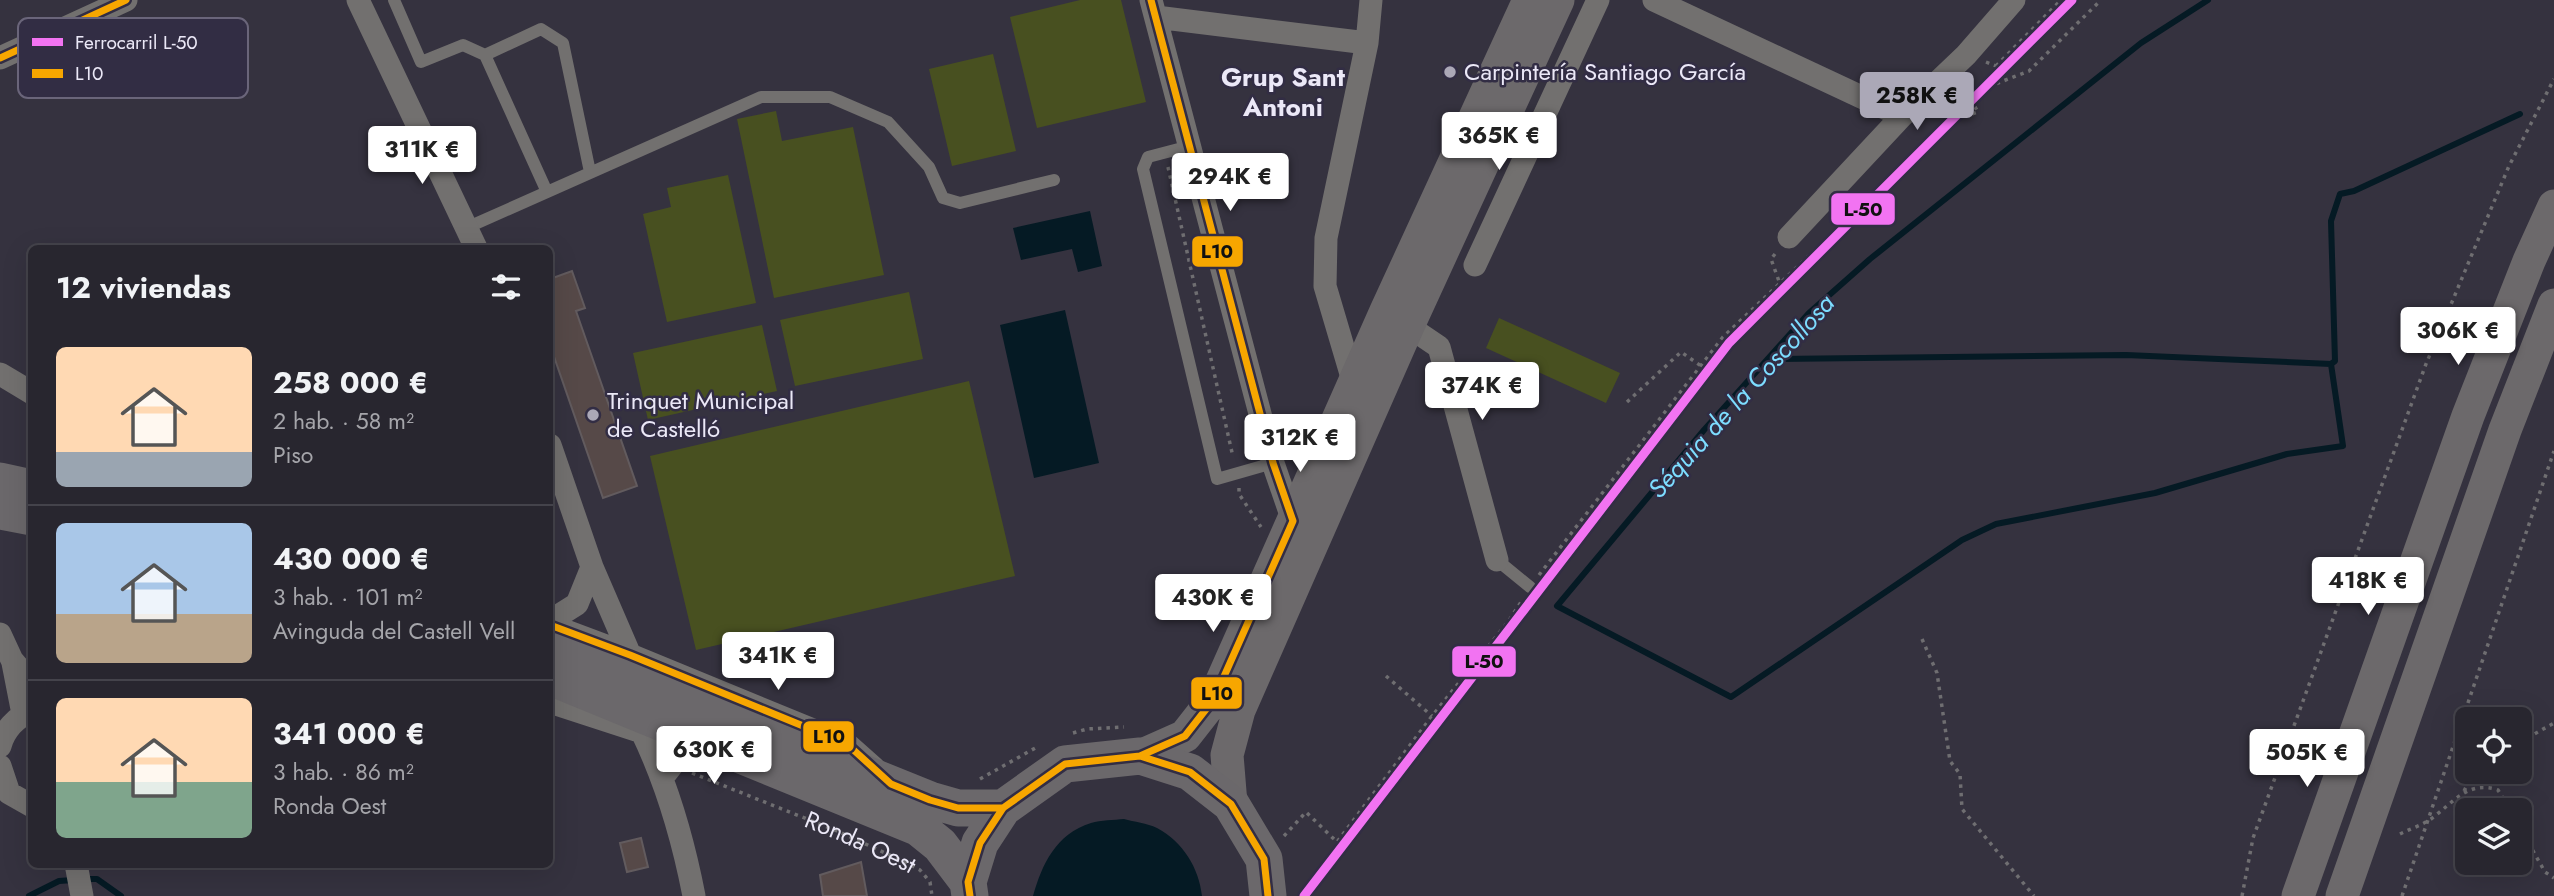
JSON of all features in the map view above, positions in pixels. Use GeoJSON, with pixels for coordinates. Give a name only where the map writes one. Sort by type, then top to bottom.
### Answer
{"type":"FeatureCollection","features":[{"type":"Feature","properties":{"kind":"main road"},"geometry":{"type":"LineString","coordinates":[[969,889],[980,843],[1003,808],[1065,764],[1136,742],[1185,736],[1214,698],[1277,524],[1354,384],[1529,0]]}},
{"type":"Feature","properties":{"kind":"main road"},"geometry":{"type":"LineString","coordinates":[[1231,804],[1227,755],[1239,710],[1408,326],[1558,0]]}},
{"type":"Feature","properties":{"kind":"main road"},"geometry":{"type":"LineString","coordinates":[[2298,896],[2468,416],[2529,261],[2554,206]]}},
{"type":"Feature","properties":{"kind":"main road"},"geometry":{"type":"LineString","coordinates":[[2342,896],[2505,430],[2554,305]]}},
{"type":"Feature","properties":{"kind":"main road"},"geometry":{"type":"LineString","coordinates":[[0,481],[28,487]]}},
{"type":"Feature","properties":{"kind":"main road"},"geometry":{"type":"LineString","coordinates":[[0,511],[28,516]]}},
{"type":"Feature","properties":{"kind":"main road","name":"Ronda Oest"},"geometry":{"type":"LineString","coordinates":[[553,647],[887,798],[940,845],[969,889]]}},
{"type":"Feature","properties":{"kind":"main road","name":"Ronda Oest"},"geometry":{"type":"LineString","coordinates":[[553,678],[887,798],[958,808],[1003,808]]}},
{"type":"Feature","properties":{"kind":"main road"},"geometry":{"type":"LineString","coordinates":[[1136,742],[1190,772],[1231,804],[1264,859],[1268,896]]}},
{"type":"Feature","properties":{"kind":"street"},"geometry":{"type":"LineString","coordinates":[[87,18],[126,0]]}},
{"type":"Feature","properties":{"kind":"street"},"geometry":{"type":"LineString","coordinates":[[358,0],[471,238]]}},
{"type":"Feature","properties":{"kind":"street"},"geometry":{"type":"LineString","coordinates":[[1354,384],[1325,286],[1326,238],[1367,43],[1371,0]]}},
{"type":"Feature","properties":{"kind":"street"},"geometry":{"type":"LineString","coordinates":[[1475,265],[1598,0]]}},
{"type":"Feature","properties":{"kind":"street"},"geometry":{"type":"LineString","coordinates":[[1654,0],[1902,116]]}},
{"type":"Feature","properties":{"kind":"street"},"geometry":{"type":"LineString","coordinates":[[1789,237],[1902,116],[1966,55],[2014,0]]}},
{"type":"Feature","properties":{"kind":"street"},"geometry":{"type":"LineString","coordinates":[[1277,524],[1273,463],[1187,147],[1157,6],[1367,43]]}},
{"type":"Feature","properties":{"kind":"street"},"geometry":{"type":"LineString","coordinates":[[0,58],[18,50]]}},
{"type":"Feature","properties":{"kind":"street"},"geometry":{"type":"LineString","coordinates":[[1473,184],[1505,199]]}},
{"type":"Feature","properties":{"kind":"street"},"geometry":{"type":"LineString","coordinates":[[1408,326],[1439,347],[1497,560]]}},
{"type":"Feature","properties":{"kind":"street"},"geometry":{"type":"LineString","coordinates":[[0,374],[28,391]]}},
{"type":"Feature","properties":{"kind":"street"},"geometry":{"type":"LineString","coordinates":[[553,454],[592,567],[630,655]]}},
{"type":"Feature","properties":{"kind":"street"},"geometry":{"type":"LineString","coordinates":[[553,621],[577,604],[592,567]]}},
{"type":"Feature","properties":{"kind":"street","name":"Ronda Oest"},"geometry":{"type":"LineString","coordinates":[[553,624],[847,744],[887,798],[842,816],[673,764],[642,732],[553,703]]}},
{"type":"Feature","properties":{"kind":"street"},"geometry":{"type":"LineString","coordinates":[[0,634],[12,660],[27,713],[1,737]]}},
{"type":"Feature","properties":{"kind":"street"},"geometry":{"type":"LineString","coordinates":[[12,660],[28,678]]}},
{"type":"Feature","properties":{"kind":"street"},"geometry":{"type":"LineString","coordinates":[[642,732],[673,764],[694,896]]}},
{"type":"Feature","properties":{"kind":"street"},"geometry":{"type":"LineString","coordinates":[[0,766],[9,793],[28,804]]}},
{"type":"Feature","properties":{"kind":"street"},"geometry":{"type":"LineString","coordinates":[[77,868],[82,896]]}},
{"type":"Feature","properties":{"kind":"lane"},"geometry":{"type":"LineString","coordinates":[[394,0],[421,62],[463,45],[485,55],[547,192]]}},
{"type":"Feature","properties":{"kind":"lane"},"geometry":{"type":"LineString","coordinates":[[485,55],[541,29],[563,43],[590,173]]}},
{"type":"Feature","properties":{"kind":"lane"},"geometry":{"type":"LineString","coordinates":[[471,238],[547,192],[761,97],[830,97],[888,122],[929,167],[943,198],[960,203],[1054,180]]}},
{"type":"Feature","properties":{"kind":"lane"},"geometry":{"type":"LineString","coordinates":[[1187,147],[1148,157],[1143,169],[1217,479],[1273,463]]}},
{"type":"Feature","properties":{"kind":"lane"},"geometry":{"type":"LineString","coordinates":[[1497,560],[1530,587]]}},
{"type":"Feature","properties":{"kind":"path"},"geometry":{"type":"LineString","coordinates":[[1996,66],[2061,0]]}},
{"type":"Feature","properties":{"kind":"path"},"geometry":{"type":"LineString","coordinates":[[1942,104],[2029,71],[2101,0]]}},
{"type":"Feature","properties":{"kind":"path"},"geometry":{"type":"LineString","coordinates":[[2242,896],[2253,838],[2426,364],[2508,166],[2554,79]]}},
{"type":"Feature","properties":{"kind":"path"},"geometry":{"type":"LineString","coordinates":[[1306,812],[1337,842],[1432,716],[1508,622],[1530,587],[1723,337],[1953,120],[1978,112],[1968,96]]}},
{"type":"Feature","properties":{"kind":"path"},"geometry":{"type":"LineString","coordinates":[[1187,147],[1187,158],[1167,163],[1240,494],[1277,524]]}},
{"type":"Feature","properties":{"kind":"path"},"geometry":{"type":"LineString","coordinates":[[1780,284],[1771,259],[1789,237]]}},
{"type":"Feature","properties":{"kind":"path"},"geometry":{"type":"LineString","coordinates":[[1627,402],[1681,352],[1701,366]]}},
{"type":"Feature","properties":{"kind":"path"},"geometry":{"type":"LineString","coordinates":[[2402,896],[2554,451]]}},
{"type":"Feature","properties":{"kind":"path"},"geometry":{"type":"LineString","coordinates":[[1922,639],[1937,673],[1950,761],[1960,774],[1962,809],[2034,896]]}},
{"type":"Feature","properties":{"kind":"path"},"geometry":{"type":"LineString","coordinates":[[1387,676],[1432,716]]}},
{"type":"Feature","properties":{"kind":"path"},"geometry":{"type":"LineString","coordinates":[[2532,735],[2554,723]]}},
{"type":"Feature","properties":{"kind":"path"},"geometry":{"type":"LineString","coordinates":[[1066,735],[1087,729],[1136,742]]}},
{"type":"Feature","properties":{"kind":"path"},"geometry":{"type":"LineString","coordinates":[[971,781],[980,779],[1042,744]]}},
{"type":"Feature","properties":{"kind":"path","name":"Ronda Oest"},"geometry":{"type":"LineString","coordinates":[[673,764],[905,862],[920,870],[930,883],[932,896]]}},
{"type":"Feature","properties":{"kind":"path"},"geometry":{"type":"LineString","coordinates":[[2400,834],[2428,821],[2463,792],[2467,784]]}},
{"type":"Feature","properties":{"kind":"path"},"geometry":{"type":"LineString","coordinates":[[2463,792],[2484,786],[2498,790],[2503,798]]}},
{"type":"Feature","properties":{"kind":"path"},"geometry":{"type":"LineString","coordinates":[[2532,849],[2545,872],[2554,878]]}},
{"type":"Feature","properties":{"kind":"green space"},"geometry":{"type":"Polygon","coordinates":[[[1080,0],[1121,0],[1146,102],[1037,128],[1010,17],[1080,0]]]}},
{"type":"Feature","properties":{"kind":"green space"},"geometry":{"type":"Polygon","coordinates":[[[993,54],[1016,151],[952,166],[929,69],[993,54]]]}},
{"type":"Feature","properties":{"kind":"green space"},"geometry":{"type":"Polygon","coordinates":[[[776,111],[782,141],[853,127],[884,275],[774,298],[737,119],[776,111]]]}},
{"type":"Feature","properties":{"kind":"green space"},"geometry":{"type":"Polygon","coordinates":[[[728,175],[756,303],[667,322],[643,214],[671,207],[667,188],[728,175]]]}},
{"type":"Feature","properties":{"kind":"green space"},"geometry":{"type":"Polygon","coordinates":[[[909,292],[923,359],[795,386],[780,320],[909,292]]]}},
{"type":"Feature","properties":{"kind":"green space"},"geometry":{"type":"Polygon","coordinates":[[[1499,318],[1620,373],[1606,403],[1486,348],[1499,318]]]}},
{"type":"Feature","properties":{"kind":"green space"},"geometry":{"type":"Polygon","coordinates":[[[762,325],[777,391],[648,420],[633,353],[762,325]]]}},
{"type":"Feature","properties":{"kind":"green space"},"geometry":{"type":"Polygon","coordinates":[[[969,381],[1015,576],[696,650],[650,456],[969,381]]]}},
{"type":"Feature","properties":{"kind":"water"},"geometry":{"type":"Polygon","coordinates":[[[1090,211],[1102,266],[1078,272],[1072,249],[1021,260],[1013,228],[1090,211]]]}},
{"type":"Feature","properties":{"kind":"water"},"geometry":{"type":"Polygon","coordinates":[[[1065,310],[1099,463],[1034,478],[1000,325],[1065,310]]]}},
{"type":"Feature","properties":{"kind":"water"},"geometry":{"type":"Polygon","coordinates":[[[1124,819],[1153,826],[1175,841],[1193,866],[1202,896],[1033,896],[1046,862],[1068,835],[1091,823],[1124,819]]]}},
{"type":"Feature","properties":{"kind":"building","name":"Trinquet Municipal de Castelló"},"geometry":{"type":"Polygon","coordinates":[[[572,271],[585,308],[576,311],[637,486],[603,498],[553,354],[553,278],[572,271]]]}},
{"type":"Feature","properties":{"kind":"building"},"geometry":{"type":"Polygon","coordinates":[[[641,838],[648,867],[627,872],[620,843],[641,838]]]}},
{"type":"Feature","properties":{"kind":"building"},"geometry":{"type":"Polygon","coordinates":[[[861,862],[867,896],[823,896],[820,875],[861,862]]]}},
{"type":"Feature","properties":{"kind":"waterway","name":"Séquia de la Coscollosa"},"geometry":{"type":"LineString","coordinates":[[2208,0],[2141,43],[1870,259],[1809,313],[1704,430],[1557,606],[1731,697],[1962,540],[1996,524],[2155,493],[2287,454],[2343,446],[2331,364],[2335,361],[2331,221],[2340,194],[2354,191],[2520,114]]}},
{"type":"Feature","properties":{"kind":"waterway","name":"Séquia de la Coscollosa"},"geometry":{"type":"LineString","coordinates":[[1773,355],[1777,359],[2126,355],[2331,364]]}},
{"type":"Feature","properties":{"kind":"waterway"},"geometry":{"type":"LineString","coordinates":[[84,879],[97,879],[121,896]]}},
{"type":"Feature","properties":{"kind":"waterway"},"geometry":{"type":"LineString","coordinates":[[29,896],[59,881],[73,880]]}},
{"type":"Feature","properties":{"kind":"rail line","name":"L-50"},"geometry":{"type":"LineString","coordinates":[[1304,896],[1729,343],[2072,0]]}},
{"type":"Feature","properties":{"kind":"transit line","name":"L10"},"geometry":{"type":"LineString","coordinates":[[87,18],[126,0]]}},
{"type":"Feature","properties":{"kind":"transit line","name":"L10"},"geometry":{"type":"LineString","coordinates":[[1140,756],[1185,736],[1214,699],[1293,521],[1273,463],[1151,0]]}},
{"type":"Feature","properties":{"kind":"transit line","name":"L10"},"geometry":{"type":"LineString","coordinates":[[0,58],[18,50]]}},
{"type":"Feature","properties":{"kind":"transit line","name":"L10"},"geometry":{"type":"LineString","coordinates":[[553,626],[847,744],[891,784],[930,800],[958,808],[1003,808]]}},
{"type":"Feature","properties":{"kind":"transit line","name":"L10"},"geometry":{"type":"LineString","coordinates":[[970,896],[968,882],[980,843],[1003,808],[1065,764],[1140,756],[1190,772],[1231,804],[1264,859],[1268,896]]}},
{"type":"Feature","properties":{"kind":"place","name":"Carpintería Santiago García"},"geometry":{"type":"Point","coordinates":[1450,72]}},
{"type":"Feature","properties":{"kind":"place","name":"Trinquet Municipal de Castelló"},"geometry":{"type":"Point","coordinates":[593,415]}},
{"type":"Feature","properties":{"kind":"district","name":"Grup Sant Antoni"},"geometry":{"type":"Point","coordinates":[1283,92]}}]}
